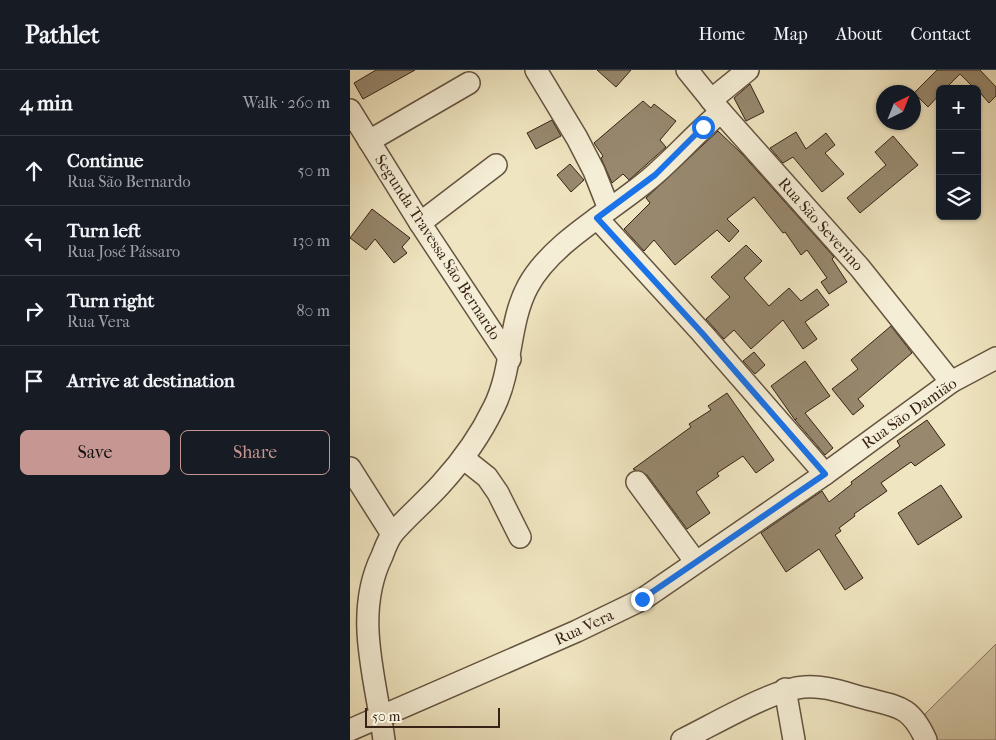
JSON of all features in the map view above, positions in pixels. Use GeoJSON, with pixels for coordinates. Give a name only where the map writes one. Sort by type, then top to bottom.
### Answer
{"type":"FeatureCollection","features":[{"type":"Feature","properties":{"kind":"street"},"geometry":{"type":"LineString","coordinates":[[536,70],[578,138],[594,171],[603,214],[702,333],[825,474]]}},
{"type":"Feature","properties":{"kind":"street","name":"Rua São Severino"},"geometry":{"type":"LineString","coordinates":[[687,70],[716,106],[860,268],[951,382]]}},
{"type":"Feature","properties":{"kind":"street"},"geometry":{"type":"LineString","coordinates":[[384,740],[370,660],[367,622],[368,593],[377,565],[392,534],[442,483],[463,458],[494,406],[510,359],[518,309],[529,285],[548,260],[603,214],[655,175],[685,144],[748,70]]}},
{"type":"Feature","properties":{"kind":"street"},"geometry":{"type":"LineString","coordinates":[[370,141],[470,83]]}},
{"type":"Feature","properties":{"kind":"street","name":"Segunda Travessa São Bernardo"},"geometry":{"type":"LineString","coordinates":[[350,110],[420,223],[510,359]]}},
{"type":"Feature","properties":{"kind":"street"},"geometry":{"type":"LineString","coordinates":[[420,223],[496,165]]}},
{"type":"Feature","properties":{"kind":"street","name":"Rua São Damião"},"geometry":{"type":"LineString","coordinates":[[825,474],[951,382],[996,358]]}},
{"type":"Feature","properties":{"kind":"street"},"geometry":{"type":"LineString","coordinates":[[463,458],[487,477],[493,485],[520,537]]}},
{"type":"Feature","properties":{"kind":"street"},"geometry":{"type":"LineString","coordinates":[[350,468],[392,534]]}},
{"type":"Feature","properties":{"kind":"street","name":"Rua Vera"},"geometry":{"type":"LineString","coordinates":[[350,730],[611,615],[642,599],[825,474]]}},
{"type":"Feature","properties":{"kind":"street"},"geometry":{"type":"LineString","coordinates":[[637,482],[695,561]]}},
{"type":"Feature","properties":{"kind":"street"},"geometry":{"type":"LineString","coordinates":[[682,740],[785,690],[818,687],[898,706],[910,714],[918,723],[926,740]]}},
{"type":"Feature","properties":{"kind":"street"},"geometry":{"type":"LineString","coordinates":[[785,690],[794,740]]}},
{"type":"Feature","properties":{"kind":"shaded area"},"geometry":{"type":"Polygon","coordinates":[[[996,644],[996,740],[931,740],[925,714],[996,644]]]}},
{"type":"Feature","properties":{"kind":"building"},"geometry":{"type":"Polygon","coordinates":[[[376,70],[415,70],[363,99],[354,83],[376,70]]]}},
{"type":"Feature","properties":{"kind":"building"},"geometry":{"type":"Polygon","coordinates":[[[597,70],[631,70],[616,87],[597,70]]]}},
{"type":"Feature","properties":{"kind":"building"},"geometry":{"type":"Polygon","coordinates":[[[937,70],[980,70],[996,87],[996,96],[989,103],[981,94],[981,85],[971,85],[960,74],[949,85],[936,85],[936,98],[928,107],[921,100],[921,86],[937,70]]]}},
{"type":"Feature","properties":{"kind":"building"},"geometry":{"type":"Polygon","coordinates":[[[750,84],[764,112],[746,121],[734,98],[750,84]]]}},
{"type":"Feature","properties":{"kind":"building"},"geometry":{"type":"Polygon","coordinates":[[[643,101],[651,108],[654,104],[676,121],[660,140],[666,147],[629,180],[623,174],[612,183],[601,158],[603,156],[594,143],[643,101]]]}},
{"type":"Feature","properties":{"kind":"building"},"geometry":{"type":"Polygon","coordinates":[[[552,120],[561,136],[536,149],[527,133],[552,120]]]}},
{"type":"Feature","properties":{"kind":"building"},"geometry":{"type":"Polygon","coordinates":[[[718,131],[742,154],[834,257],[832,259],[847,282],[829,294],[821,282],[827,278],[807,250],[801,255],[785,232],[783,233],[754,197],[727,219],[739,231],[729,242],[717,230],[675,265],[654,240],[644,251],[624,229],[650,203],[646,198],[718,131]]]}},
{"type":"Feature","properties":{"kind":"building"},"geometry":{"type":"Polygon","coordinates":[[[796,132],[806,149],[826,133],[835,145],[825,153],[844,174],[822,192],[793,157],[783,163],[770,148],[796,132]]]}},
{"type":"Feature","properties":{"kind":"building"},"geometry":{"type":"Polygon","coordinates":[[[893,136],[918,165],[860,213],[847,198],[886,165],[875,152],[893,136]]]}},
{"type":"Feature","properties":{"kind":"building"},"geometry":{"type":"Polygon","coordinates":[[[570,164],[584,180],[571,192],[557,175],[570,164]]]}},
{"type":"Feature","properties":{"kind":"building"},"geometry":{"type":"Polygon","coordinates":[[[372,209],[410,238],[402,247],[407,253],[394,263],[375,239],[366,250],[350,238],[372,209]]]}},
{"type":"Feature","properties":{"kind":"building"},"geometry":{"type":"Polygon","coordinates":[[[746,245],[762,261],[744,278],[769,306],[789,288],[801,301],[817,289],[829,305],[805,322],[817,339],[803,349],[783,320],[751,349],[734,330],[724,339],[706,319],[730,297],[711,277],[746,245]]]}},
{"type":"Feature","properties":{"kind":"building"},"geometry":{"type":"Polygon","coordinates":[[[891,326],[912,353],[858,399],[864,406],[853,415],[832,389],[858,369],[851,360],[891,326]]]}},
{"type":"Feature","properties":{"kind":"building"},"geometry":{"type":"Polygon","coordinates":[[[754,352],[765,365],[755,374],[743,361],[754,352]]]}},
{"type":"Feature","properties":{"kind":"building"},"geometry":{"type":"Polygon","coordinates":[[[805,361],[830,396],[805,413],[833,448],[825,455],[795,420],[771,386],[805,361]]]}},
{"type":"Feature","properties":{"kind":"building"},"geometry":{"type":"Polygon","coordinates":[[[727,393],[774,460],[756,473],[743,456],[717,473],[719,476],[696,492],[710,513],[687,529],[647,475],[633,469],[691,427],[689,424],[711,410],[708,406],[727,393]]]}},
{"type":"Feature","properties":{"kind":"building"},"geometry":{"type":"Polygon","coordinates":[[[927,420],[945,445],[915,466],[911,462],[881,483],[887,491],[854,514],[855,516],[839,528],[841,531],[835,535],[863,578],[845,590],[819,549],[786,572],[761,533],[822,491],[829,502],[852,484],[851,482],[900,446],[897,441],[927,420]]]}},
{"type":"Feature","properties":{"kind":"building"},"geometry":{"type":"Polygon","coordinates":[[[941,485],[962,517],[918,545],[898,513],[941,485]]]}},
{"type":"Feature","properties":{"kind":"route"},"geometry":{"type":"LineString","coordinates":[[642,599],[825,474],[702,333],[597,218],[655,175],[703,127]]}}]}
